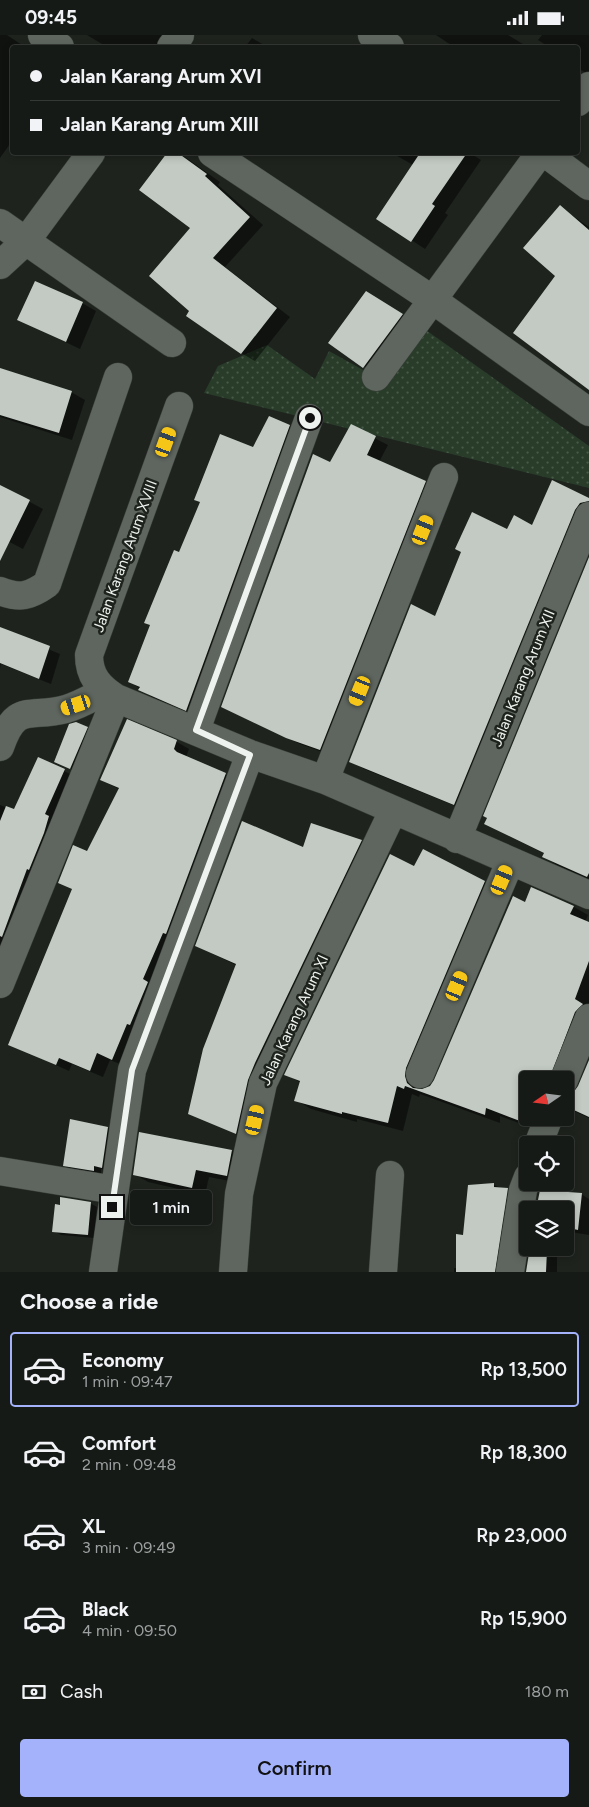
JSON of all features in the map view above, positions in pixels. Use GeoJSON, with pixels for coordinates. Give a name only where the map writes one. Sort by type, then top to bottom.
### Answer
{"type":"FeatureCollection","features":[{"type":"Feature","properties":{"kind":"street"},"geometry":{"type":"LineString","coordinates":[[42,35],[57,45]]}},
{"type":"Feature","properties":{"kind":"street"},"geometry":{"type":"LineString","coordinates":[[372,35],[387,45]]}},
{"type":"Feature","properties":{"kind":"street"},"geometry":{"type":"LineString","coordinates":[[580,99],[589,86]]}},
{"type":"Feature","properties":{"kind":"street"},"geometry":{"type":"LineString","coordinates":[[0,265],[26,241],[90,155]]}},
{"type":"Feature","properties":{"kind":"street"},"geometry":{"type":"LineString","coordinates":[[215,155],[433,300],[589,412]]}},
{"type":"Feature","properties":{"kind":"street"},"geometry":{"type":"LineString","coordinates":[[376,377],[539,155]]}},
{"type":"Feature","properties":{"kind":"street"},"geometry":{"type":"LineString","coordinates":[[548,155],[589,186]]}},
{"type":"Feature","properties":{"kind":"street"},"geometry":{"type":"LineString","coordinates":[[0,223],[172,343]]}},
{"type":"Feature","properties":{"kind":"street"},"geometry":{"type":"LineString","coordinates":[[0,591],[12,595],[33,595],[47,584],[118,377]]}},
{"type":"Feature","properties":{"kind":"street","name":"Jalan Karang Arum XVIII"},"geometry":{"type":"LineString","coordinates":[[111,694],[94,679],[89,655],[180,406]]}},
{"type":"Feature","properties":{"kind":"street"},"geometry":{"type":"LineString","coordinates":[[196,730],[310,418]]}},
{"type":"Feature","properties":{"kind":"street"},"geometry":{"type":"LineString","coordinates":[[325,780],[444,477]]}},
{"type":"Feature","properties":{"kind":"street","name":"Jalan Karang Arum XII"},"geometry":{"type":"LineString","coordinates":[[457,839],[589,516]]}},
{"type":"Feature","properties":{"kind":"street"},"geometry":{"type":"LineString","coordinates":[[0,983],[111,694]]}},
{"type":"Feature","properties":{"kind":"street"},"geometry":{"type":"LineString","coordinates":[[0,747],[7,727],[14,719],[25,714],[64,709],[111,694],[250,755],[325,780],[510,862],[588,892]]}},
{"type":"Feature","properties":{"kind":"street"},"geometry":{"type":"LineString","coordinates":[[103,1272],[132,1070],[250,755]]}},
{"type":"Feature","properties":{"kind":"street","name":"Jalan Karang Arum XI"},"geometry":{"type":"LineString","coordinates":[[233,1272],[239,1194],[263,1083],[393,811]]}},
{"type":"Feature","properties":{"kind":"street"},"geometry":{"type":"LineString","coordinates":[[420,1074],[510,862]]}},
{"type":"Feature","properties":{"kind":"street"},"geometry":{"type":"LineString","coordinates":[[568,1071],[589,1018]]}},
{"type":"Feature","properties":{"kind":"street"},"geometry":{"type":"LineString","coordinates":[[0,1171],[115,1190]]}},
{"type":"Feature","properties":{"kind":"street"},"geometry":{"type":"LineString","coordinates":[[384,1272],[390,1175]]}},
{"type":"Feature","properties":{"kind":"street"},"geometry":{"type":"LineString","coordinates":[[510,1272],[523,1191]]}},
{"type":"Feature","properties":{"kind":"green space"},"geometry":{"type":"Polygon","coordinates":[[[423,328],[589,446],[589,488],[204,393],[218,366],[267,345],[315,379],[329,351],[383,381],[423,328]]]}},
{"type":"Feature","properties":{"kind":"building"},"geometry":{"type":"Polygon","coordinates":[[[165,155],[181,155],[207,174],[205,176],[250,217],[213,258],[277,308],[241,354],[186,316],[189,311],[149,276],[190,228],[139,190],[165,155]]]}},
{"type":"Feature","properties":{"kind":"building"},"geometry":{"type":"Polygon","coordinates":[[[419,155],[466,155],[432,204],[435,206],[411,242],[376,219],[419,155]]]}},
{"type":"Feature","properties":{"kind":"building"},"geometry":{"type":"Polygon","coordinates":[[[560,205],[589,230],[589,390],[513,333],[555,276],[523,248],[560,205]]]}},
{"type":"Feature","properties":{"kind":"building"},"geometry":{"type":"Polygon","coordinates":[[[35,281],[83,302],[66,342],[17,320],[35,281]]]}},
{"type":"Feature","properties":{"kind":"building"},"geometry":{"type":"Polygon","coordinates":[[[366,291],[403,314],[363,368],[328,343],[366,291]]]}},
{"type":"Feature","properties":{"kind":"building"},"geometry":{"type":"Polygon","coordinates":[[[0,368],[72,391],[59,433],[0,415],[0,368]]]}},
{"type":"Feature","properties":{"kind":"building"},"geometry":{"type":"Polygon","coordinates":[[[269,416],[290,425],[186,711],[138,690],[140,687],[128,682],[150,625],[144,623],[174,550],[179,552],[200,502],[194,500],[220,434],[253,447],[269,416]]]}},
{"type":"Feature","properties":{"kind":"building"},"geometry":{"type":"Polygon","coordinates":[[[351,424],[376,436],[367,455],[426,481],[320,750],[286,738],[221,707],[313,454],[330,462],[351,424]]]}},
{"type":"Feature","properties":{"kind":"building"},"geometry":{"type":"Polygon","coordinates":[[[552,480],[589,498],[589,501],[580,503],[575,510],[454,805],[349,762],[411,604],[435,616],[461,552],[455,549],[472,512],[507,529],[514,515],[532,525],[552,480]]]}},
{"type":"Feature","properties":{"kind":"building"},"geometry":{"type":"Polygon","coordinates":[[[0,485],[30,500],[0,561],[0,485]]]}},
{"type":"Feature","properties":{"kind":"building"},"geometry":{"type":"Polygon","coordinates":[[[589,557],[589,873],[587,877],[542,857],[544,853],[484,824],[487,818],[483,816],[589,557]]]}},
{"type":"Feature","properties":{"kind":"building"},"geometry":{"type":"Polygon","coordinates":[[[0,627],[50,646],[39,679],[0,663],[0,627]]]}},
{"type":"Feature","properties":{"kind":"building"},"geometry":{"type":"Polygon","coordinates":[[[127,719],[177,740],[174,749],[177,752],[226,773],[166,934],[163,933],[143,979],[148,982],[130,1025],[127,1024],[112,1060],[97,1053],[90,1071],[59,1058],[56,1065],[8,1045],[72,889],[58,883],[73,845],[87,851],[119,788],[100,780],[127,719]]]}},
{"type":"Feature","properties":{"kind":"building"},"geometry":{"type":"Polygon","coordinates":[[[76,722],[88,727],[70,769],[54,762],[69,724],[76,722]]]}},
{"type":"Feature","properties":{"kind":"building"},"geometry":{"type":"Polygon","coordinates":[[[38,757],[65,769],[45,814],[49,816],[44,833],[29,870],[27,869],[2,937],[0,936],[0,821],[6,806],[14,809],[38,757]]]}},
{"type":"Feature","properties":{"kind":"building"},"geometry":{"type":"Polygon","coordinates":[[[242,821],[303,847],[311,823],[362,840],[255,1063],[248,1080],[236,1134],[188,1114],[203,1049],[236,964],[195,946],[242,821]]]}},
{"type":"Feature","properties":{"kind":"building"},"geometry":{"type":"Polygon","coordinates":[[[423,849],[485,881],[406,1068],[405,1076],[407,1083],[413,1088],[422,1089],[430,1086],[434,1080],[513,896],[525,902],[531,887],[574,906],[570,914],[589,922],[589,961],[575,999],[583,1004],[575,1012],[552,1071],[519,1071],[519,1121],[486,1108],[485,1115],[405,1086],[404,1089],[397,1086],[388,1123],[342,1112],[342,1114],[294,1101],[300,1081],[284,1075],[390,854],[414,866],[423,849]]]}},
{"type":"Feature","properties":{"kind":"building"},"geometry":{"type":"Polygon","coordinates":[[[589,1060],[589,1117],[574,1110],[574,1092],[589,1060]]]}},
{"type":"Feature","properties":{"kind":"building"},"geometry":{"type":"Polygon","coordinates":[[[70,1119],[108,1127],[102,1168],[94,1166],[94,1171],[63,1166],[70,1119]]]}},
{"type":"Feature","properties":{"kind":"building"},"geometry":{"type":"Polygon","coordinates":[[[139,1132],[232,1150],[227,1176],[196,1170],[192,1188],[133,1175],[139,1132]]]}},
{"type":"Feature","properties":{"kind":"building"},"geometry":{"type":"Polygon","coordinates":[[[494,1183],[494,1187],[508,1188],[495,1272],[456,1272],[456,1234],[463,1235],[468,1185],[494,1183]]]}},
{"type":"Feature","properties":{"kind":"building"},"geometry":{"type":"Polygon","coordinates":[[[540,1191],[582,1193],[578,1230],[574,1229],[574,1201],[538,1201],[540,1191]]]}},
{"type":"Feature","properties":{"kind":"building"},"geometry":{"type":"Polygon","coordinates":[[[60,1197],[91,1202],[88,1235],[52,1232],[55,1204],[60,1205],[60,1197]]]}},
{"type":"Feature","properties":{"kind":"building"},"geometry":{"type":"Polygon","coordinates":[[[529,1256],[547,1256],[546,1272],[526,1272],[529,1256]]]}},
{"type":"Feature","properties":{"kind":"route"},"geometry":{"type":"LineString","coordinates":[[112,1207],[132,1070],[250,755],[196,730],[310,418]]}}]}
